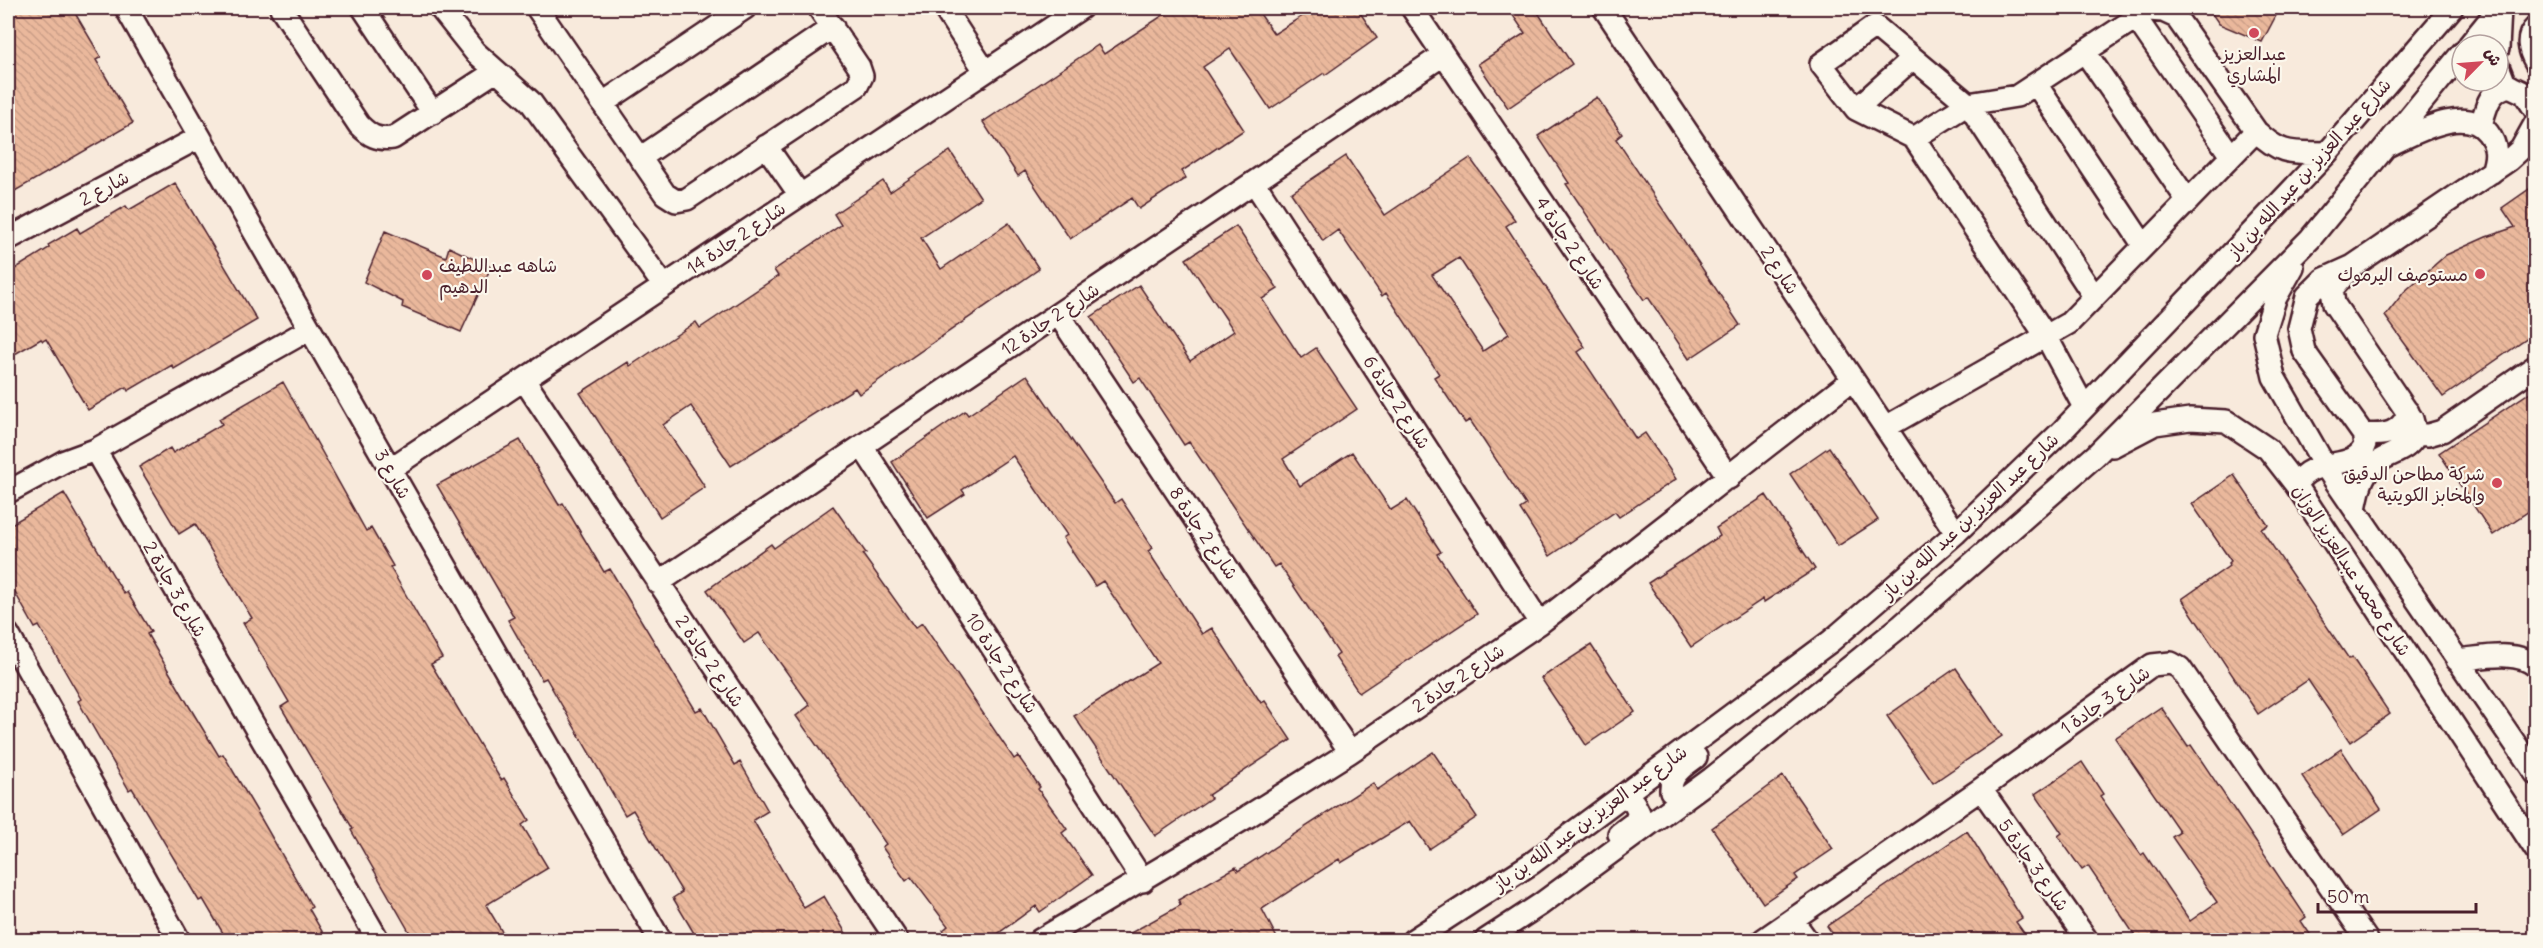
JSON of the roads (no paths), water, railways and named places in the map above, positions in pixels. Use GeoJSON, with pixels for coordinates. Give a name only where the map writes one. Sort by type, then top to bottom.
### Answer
{"type":"FeatureCollection","features":[{"type":"Feature","properties":{"kind":"street","name":"شارع 3"},"geometry":{"type":"LineString","coordinates":[[128,8],[660,940]]}},
{"type":"Feature","properties":{"kind":"street"},"geometry":{"type":"LineString","coordinates":[[281,8],[359,125],[370,136],[382,140],[393,138],[496,71]]}},
{"type":"Feature","properties":{"kind":"street"},"geometry":{"type":"LineString","coordinates":[[363,8],[433,113]]}},
{"type":"Feature","properties":{"kind":"street"},"geometry":{"type":"LineString","coordinates":[[440,8],[464,39],[530,101],[663,286]]}},
{"type":"Feature","properties":{"kind":"street"},"geometry":{"type":"LineString","coordinates":[[537,8],[665,194],[676,201],[682,201],[857,86],[862,76],[859,67],[819,8]]}},
{"type":"Feature","properties":{"kind":"street"},"geometry":{"type":"LineString","coordinates":[[603,103],[745,8]]}},
{"type":"Feature","properties":{"kind":"street"},"geometry":{"type":"LineString","coordinates":[[944,8],[986,71]]}},
{"type":"Feature","properties":{"kind":"street","name":"شارع 2 جادة 14"},"geometry":{"type":"LineString","coordinates":[[390,469],[1081,8]]}},
{"type":"Feature","properties":{"kind":"street","name":"شارع 2 جادة 4"},"geometry":{"type":"LineString","coordinates":[[1412,8],[1729,478]]}},
{"type":"Feature","properties":{"kind":"street","name":"شارع 2"},"geometry":{"type":"LineString","coordinates":[[1604,8],[1956,533]]}},
{"type":"Feature","properties":{"kind":"street","name":"شارع عبد العزيز بن عبد الله بن باز"},"geometry":{"type":"LineString","coordinates":[[1413,940],[1532,863],[1830,642],[1956,533],[2084,407],[2326,153],[2452,8]]}},
{"type":"Feature","properties":{"kind":"street"},"geometry":{"type":"LineString","coordinates":[[2479,33],[2499,8]]}},
{"type":"Feature","properties":{"kind":"street"},"geometry":{"type":"LineString","coordinates":[[2498,33],[2499,8]]}},
{"type":"Feature","properties":{"kind":"street"},"geometry":{"type":"LineString","coordinates":[[1914,138],[1968,104],[2017,96],[2148,10],[2163,11],[2176,17],[2256,131],[2272,147],[2287,152],[2326,153]]}},
{"type":"Feature","properties":{"kind":"street"},"geometry":{"type":"LineString","coordinates":[[2136,18],[2231,156]]}},
{"type":"Feature","properties":{"kind":"street"},"geometry":{"type":"LineString","coordinates":[[2084,407],[2046,336],[1914,138],[1856,109],[1821,64],[1875,26],[1968,104],[2094,296]]}},
{"type":"Feature","properties":{"kind":"street"},"geometry":{"type":"LineString","coordinates":[[640,158],[833,27]]}},
{"type":"Feature","properties":{"kind":"street"},"geometry":{"type":"LineString","coordinates":[[2535,27],[2530,34],[2529,41],[2535,63]]}},
{"type":"Feature","properties":{"kind":"street"},"geometry":{"type":"LineString","coordinates":[[2085,52],[2188,201]]}},
{"type":"Feature","properties":{"kind":"street","name":"شارع 2 جادة 12"},"geometry":{"type":"LineString","coordinates":[[658,583],[1443,55]]}},
{"type":"Feature","properties":{"kind":"street"},"geometry":{"type":"LineString","coordinates":[[1856,109],[1912,58]]}},
{"type":"Feature","properties":{"kind":"street","name":"شارع عبد العزيز بن عبد الله بن باز"},"geometry":{"type":"LineString","coordinates":[[1486,940],[1516,933],[1588,867],[1683,801],[1902,625],[2096,455],[2310,239],[2450,68]]}},
{"type":"Feature","properties":{"kind":"street"},"geometry":{"type":"LineString","coordinates":[[2036,84],[2144,246]]}},
{"type":"Feature","properties":{"kind":"street"},"geometry":{"type":"LineString","coordinates":[[2510,86],[2533,101]]}},
{"type":"Feature","properties":{"kind":"street"},"geometry":{"type":"LineString","coordinates":[[2481,125],[2495,93]]}},
{"type":"Feature","properties":{"kind":"street"},"geometry":{"type":"LineString","coordinates":[[2386,147],[2455,121],[2481,125],[2496,150],[2492,172]]}},
{"type":"Feature","properties":{"kind":"street"},"geometry":{"type":"LineString","coordinates":[[1886,427],[2069,323],[2256,131]]}},
{"type":"Feature","properties":{"kind":"street"},"geometry":{"type":"LineString","coordinates":[[2355,509],[2366,473],[2374,464],[2407,445],[2416,434],[2408,412],[2340,313],[2331,295],[2332,289],[2353,266],[2518,152],[2534,132]]}},
{"type":"Feature","properties":{"kind":"street","name":"شارع 2"},"geometry":{"type":"LineString","coordinates":[[8,239],[200,137]]}},
{"type":"Feature","properties":{"kind":"street"},"geometry":{"type":"LineString","coordinates":[[766,146],[800,195]]}},
{"type":"Feature","properties":{"kind":"street","name":"شارع 2 جادة 6"},"geometry":{"type":"LineString","coordinates":[[1254,182],[1540,622]]}},
{"type":"Feature","properties":{"kind":"street","name":"شارع محمد عبدالعزيز الوزان"},"geometry":{"type":"LineString","coordinates":[[2310,239],[2275,299],[2264,334],[2274,376],[2325,466],[2535,774]]}},
{"type":"Feature","properties":{"kind":"street"},"geometry":{"type":"LineString","coordinates":[[2296,484],[2308,470],[2360,455],[2365,444],[2363,434],[2304,351],[2299,336],[2299,322],[2307,296],[2315,286],[2334,273],[2353,266]]}},
{"type":"Feature","properties":{"kind":"street"},"geometry":{"type":"LineString","coordinates":[[2299,322],[2320,307],[2340,313]]}},
{"type":"Feature","properties":{"kind":"street","name":"شارع 2 جادة 8"},"geometry":{"type":"LineString","coordinates":[[1058,314],[1350,752]]}},
{"type":"Feature","properties":{"kind":"street"},"geometry":{"type":"LineString","coordinates":[[8,492],[65,461],[95,450],[310,329]]}},
{"type":"Feature","properties":{"kind":"street"},"geometry":{"type":"LineString","coordinates":[[2416,434],[2428,435],[2442,430],[2535,366]]}},
{"type":"Feature","properties":{"kind":"street","name":"شارع 2 جادة 2"},"geometry":{"type":"LineString","coordinates":[[524,380],[897,940]]}},
{"type":"Feature","properties":{"kind":"street","name":"شارع 2 جادة 2"},"geometry":{"type":"LineString","coordinates":[[1040,940],[1143,881],[1350,752],[1540,622],[1729,478],[1852,380]]}},
{"type":"Feature","properties":{"kind":"street"},"geometry":{"type":"LineString","coordinates":[[2363,434],[2391,433],[2403,425],[2408,412]]}},
{"type":"Feature","properties":{"kind":"street","name":"شارع محمد عبدالعزيز الوزان"},"geometry":{"type":"LineString","coordinates":[[2096,455],[2155,424],[2190,419],[2226,421],[2268,449],[2296,484],[2535,850]]}},
{"type":"Feature","properties":{"kind":"street","name":"شارع 2 جادة 10"},"geometry":{"type":"LineString","coordinates":[[861,446],[1143,881]]}},
{"type":"Feature","properties":{"kind":"street","name":"شارع 3 جادة 2"},"geometry":{"type":"LineString","coordinates":[[95,450],[378,940]]}},
{"type":"Feature","properties":{"kind":"street"},"geometry":{"type":"LineString","coordinates":[[8,634],[179,940]]}},
{"type":"Feature","properties":{"kind":"street"},"geometry":{"type":"LineString","coordinates":[[2457,660],[2516,656],[2528,660],[2535,666]]}},
{"type":"Feature","properties":{"kind":"street","name":"شارع 3 جادة 1"},"geometry":{"type":"LineString","coordinates":[[1763,940],[1981,789],[2152,665],[2171,663],[2180,668],[2367,940]]}},
{"type":"Feature","properties":{"kind":"street"},"geometry":{"type":"LineString","coordinates":[[1683,801],[1671,790],[1670,782],[1679,769],[1717,742],[1737,723],[1750,701]]}},
{"type":"Feature","properties":{"kind":"street","name":"شارع 3 جادة 5"},"geometry":{"type":"LineString","coordinates":[[1981,789],[2087,940]]}},
{"type":"Feature","properties":{"kind":"street"},"geometry":{"type":"LineString","coordinates":[[1588,867],[1599,853],[1635,822],[1638,813],[1634,803],[1623,795]]}},
{"type":"Feature","properties":{"kind":"street"},"geometry":{"type":"LineString","coordinates":[[2514,817],[2530,823],[2535,831]]}},
{"type":"Feature","properties":{"kind":"street"},"geometry":{"type":"LineString","coordinates":[[1793,921],[1807,940]]}},
{"type":"Feature","properties":{"kind":"place","name":"عبدالعزيز المشاري"},"geometry":{"type":"Point","coordinates":[2254,33]}},
{"type":"Feature","properties":{"kind":"place","name":"مستوصف اليرموك"},"geometry":{"type":"Point","coordinates":[2480,274]}},
{"type":"Feature","properties":{"kind":"place","name":"شاهه عبداللطيف الدهيم"},"geometry":{"type":"Point","coordinates":[427,275]}},
{"type":"Feature","properties":{"kind":"place","name":"شركة مطاحن الدقيق والمخابز الكويتية"},"geometry":{"type":"Point","coordinates":[2497,483]}}]}
